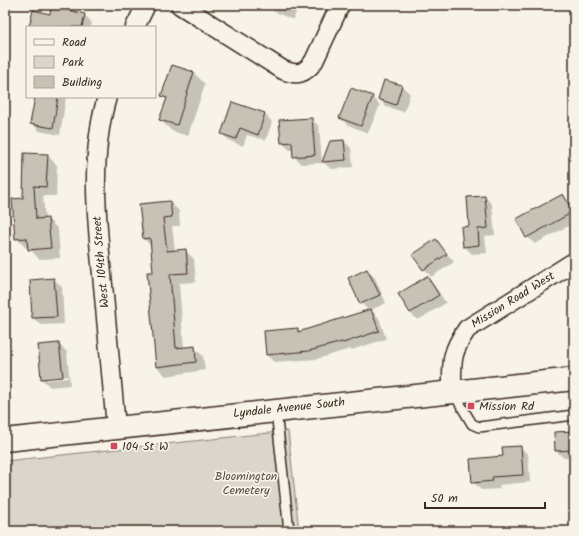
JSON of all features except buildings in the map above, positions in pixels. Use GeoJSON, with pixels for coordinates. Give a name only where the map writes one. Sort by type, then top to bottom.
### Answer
{"type":"FeatureCollection","features":[{"type":"Feature","properties":{"kind":"street"},"geometry":{"type":"LineString","coordinates":[[136,26],[146,5]]}},
{"type":"Feature","properties":{"kind":"street"},"geometry":{"type":"LineString","coordinates":[[180,5],[282,70],[291,74],[300,74],[309,69],[340,5]]}},
{"type":"Feature","properties":{"kind":"street","name":"West 104th Street"},"geometry":{"type":"LineString","coordinates":[[107,98],[98,145],[95,188],[97,230],[116,428]]}},
{"type":"Feature","properties":{"kind":"street","name":"Mission Road West"},"geometry":{"type":"LineString","coordinates":[[452,390],[453,356],[456,346],[468,329],[574,262]]}},
{"type":"Feature","properties":{"kind":"street","name":"Lyndale Avenue South"},"geometry":{"type":"LineString","coordinates":[[5,440],[452,390],[574,379]]}},
{"type":"Feature","properties":{"kind":"lane"},"geometry":{"type":"LineString","coordinates":[[452,390],[472,424],[479,427],[574,415]]}},
{"type":"Feature","properties":{"kind":"lane"},"geometry":{"type":"LineString","coordinates":[[276,410],[289,531]]}},
{"type":"Feature","properties":{"kind":"green space","name":"Bloomington Cemetery"},"geometry":{"type":"Polygon","coordinates":[[[288,431],[299,531],[5,531],[5,461],[288,431]]]}},
{"type":"Feature","properties":{"kind":"place","name":"Mission Rd"},"geometry":{"type":"Point","coordinates":[471,406]}},
{"type":"Feature","properties":{"kind":"place","name":"104 St W"},"geometry":{"type":"Point","coordinates":[114,446]}}]}
